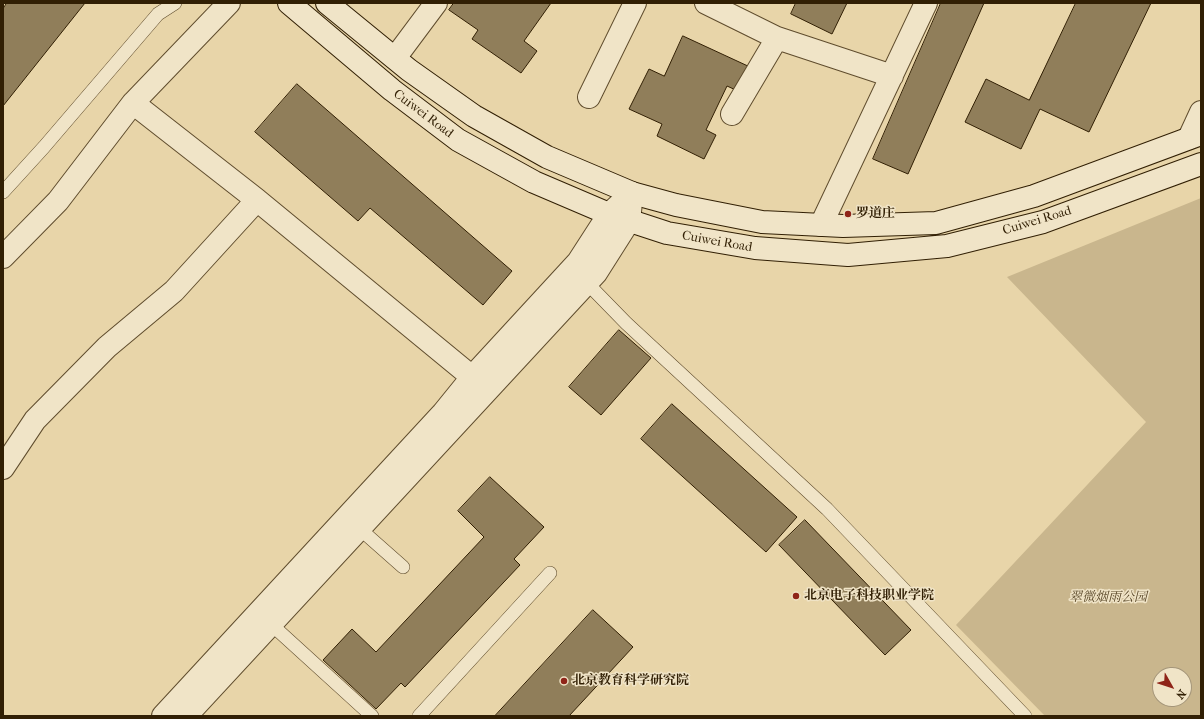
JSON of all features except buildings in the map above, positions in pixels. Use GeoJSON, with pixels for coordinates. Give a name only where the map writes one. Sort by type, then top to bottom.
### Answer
{"type":"FeatureCollection","features":[{"type":"Feature","properties":{"kind":"street"},"geometry":{"type":"LineString","coordinates":[[3,257],[58,201],[133,103],[229,3]]}},
{"type":"Feature","properties":{"kind":"street","name":"Cuiwei Road"},"geometry":{"type":"LineString","coordinates":[[289,3],[392,90],[458,140],[534,182],[619,217],[667,233],[755,248],[848,255],[947,246],[1043,222],[1201,164]]}},
{"type":"Feature","properties":{"kind":"street","name":"Cuiwei Road"},"geometry":{"type":"LineString","coordinates":[[327,3],[395,58],[474,116],[547,157],[632,193],[676,206],[762,222],[843,226],[936,223],[1034,196],[1195,136]]}},
{"type":"Feature","properties":{"kind":"street"},"geometry":{"type":"LineString","coordinates":[[395,58],[436,3]]}},
{"type":"Feature","properties":{"kind":"street"},"geometry":{"type":"LineString","coordinates":[[589,97],[635,3]]}},
{"type":"Feature","properties":{"kind":"street"},"geometry":{"type":"LineString","coordinates":[[706,3],[736,10],[777,38],[892,76]]}},
{"type":"Feature","properties":{"kind":"street"},"geometry":{"type":"LineString","coordinates":[[821,225],[926,3]]}},
{"type":"Feature","properties":{"kind":"street"},"geometry":{"type":"LineString","coordinates":[[732,114],[777,38]]}},
{"type":"Feature","properties":{"kind":"street"},"geometry":{"type":"LineString","coordinates":[[133,103],[256,200],[473,376],[488,391]]}},
{"type":"Feature","properties":{"kind":"street"},"geometry":{"type":"LineString","coordinates":[[1195,136],[1201,112]]}},
{"type":"Feature","properties":{"kind":"street"},"geometry":{"type":"LineString","coordinates":[[186,716],[272,625],[596,273],[619,217],[632,193]]}},
{"type":"Feature","properties":{"kind":"street"},"geometry":{"type":"LineString","coordinates":[[3,468],[35,420],[106,347],[174,291],[256,200]]}},
{"type":"Feature","properties":{"kind":"street"},"geometry":{"type":"LineString","coordinates":[[163,716],[443,413],[473,376],[619,217]]}},
{"type":"Feature","properties":{"kind":"lane"},"geometry":{"type":"LineString","coordinates":[[3,192],[158,14],[175,3]]}},
{"type":"Feature","properties":{"kind":"lane"},"geometry":{"type":"LineString","coordinates":[[587,283],[626,323],[827,509],[1025,716]]}},
{"type":"Feature","properties":{"kind":"lane"},"geometry":{"type":"LineString","coordinates":[[360,529],[402,567]]}},
{"type":"Feature","properties":{"kind":"lane"},"geometry":{"type":"LineString","coordinates":[[419,716],[550,573]]}},
{"type":"Feature","properties":{"kind":"lane"},"geometry":{"type":"LineString","coordinates":[[272,625],[372,716]]}},
{"type":"Feature","properties":{"kind":"green space","name":"翠微烟雨公园"},"geometry":{"type":"Polygon","coordinates":[[[1201,198],[1201,716],[1045,716],[956,625],[1146,422],[1007,277],[1201,198]]]}},
{"type":"Feature","properties":{"kind":"place","name":"罗道庄"},"geometry":{"type":"Point","coordinates":[848,214]}},
{"type":"Feature","properties":{"kind":"place","name":"北京电子科技职业学院"},"geometry":{"type":"Point","coordinates":[796,596]}},
{"type":"Feature","properties":{"kind":"place","name":"北京教育科学研究院"},"geometry":{"type":"Point","coordinates":[564,681]}}]}
